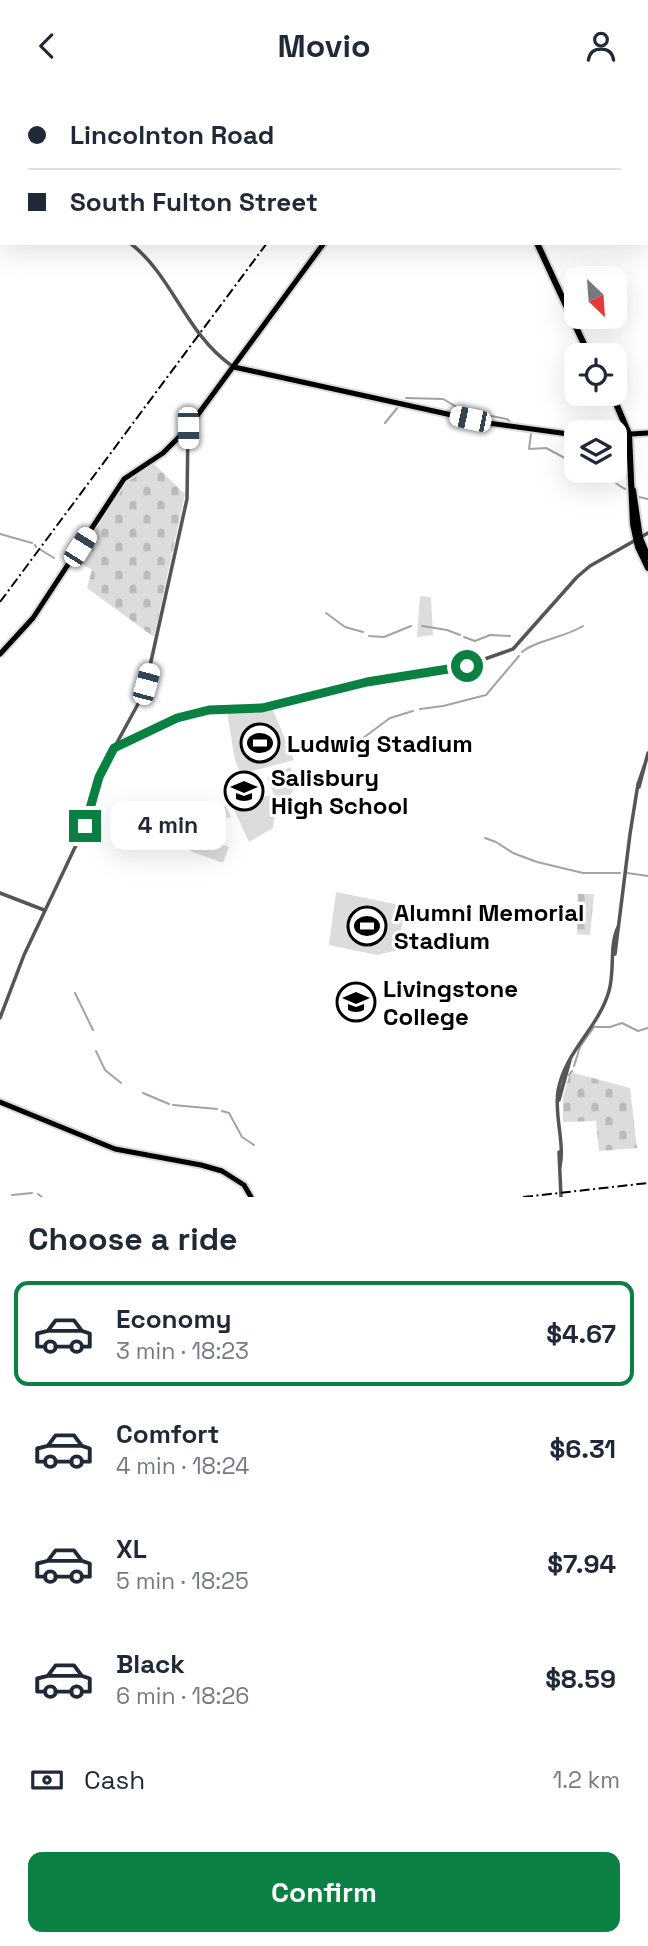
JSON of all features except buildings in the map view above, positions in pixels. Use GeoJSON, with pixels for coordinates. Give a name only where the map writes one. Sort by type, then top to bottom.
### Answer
{"type":"FeatureCollection","features":[{"type":"Feature","properties":{"kind":"highway"},"geometry":{"type":"LineString","coordinates":[[536,245],[585,343]]}},
{"type":"Feature","properties":{"kind":"highway"},"geometry":{"type":"LineString","coordinates":[[627,434],[631,465],[630,497],[638,539],[648,568]]}},
{"type":"Feature","properties":{"kind":"highway"},"geometry":{"type":"LineString","coordinates":[[638,539],[648,557]]}},
{"type":"Feature","properties":{"kind":"main road"},"geometry":{"type":"LineString","coordinates":[[0,654],[33,618],[124,479],[163,453],[188,428],[323,245]]}},
{"type":"Feature","properties":{"kind":"main road"},"geometry":{"type":"LineString","coordinates":[[242,356],[243,365],[248,370]]}},
{"type":"Feature","properties":{"kind":"main road"},"geometry":{"type":"LineString","coordinates":[[234,367],[488,423],[564,433]]}},
{"type":"Feature","properties":{"kind":"main road"},"geometry":{"type":"LineString","coordinates":[[627,434],[648,433]]}},
{"type":"Feature","properties":{"kind":"main road"},"geometry":{"type":"LineString","coordinates":[[178,439],[184,439],[188,443]]}},
{"type":"Feature","properties":{"kind":"main road"},"geometry":{"type":"LineString","coordinates":[[0,1102],[115,1149],[209,1167],[228,1174],[241,1183],[250,1196]]}},
{"type":"Feature","properties":{"kind":"street"},"geometry":{"type":"LineString","coordinates":[[132,245],[150,262],[202,338],[234,367]]}},
{"type":"Feature","properties":{"kind":"street"},"geometry":{"type":"LineString","coordinates":[[0,1018],[44,911],[78,841],[99,777],[144,694],[187,499],[188,428]]}},
{"type":"Feature","properties":{"kind":"street"},"geometry":{"type":"LineString","coordinates":[[114,748],[157,726],[199,711],[262,708],[367,682],[459,668],[507,653],[577,577],[590,566],[648,533]]}},
{"type":"Feature","properties":{"kind":"street"},"geometry":{"type":"LineString","coordinates":[[561,1197],[558,1102],[575,1049],[607,997],[612,981],[625,860],[648,753]]}},
{"type":"Feature","properties":{"kind":"street"},"geometry":{"type":"LineString","coordinates":[[0,893],[44,911]]}},
{"type":"Feature","properties":{"kind":"green space"},"geometry":{"type":"Polygon","coordinates":[[[153,463],[185,494],[154,637],[87,588],[92,570],[75,559],[126,481],[153,463]]]}},
{"type":"Feature","properties":{"kind":"green space"},"geometry":{"type":"Polygon","coordinates":[[[420,596],[431,597],[433,635],[417,637],[420,596]]]}},
{"type":"Feature","properties":{"kind":"green space","name":"Ludwig Stadium"},"geometry":{"type":"Polygon","coordinates":[[[272,708],[294,760],[241,774],[235,760],[227,712],[272,708]]]}},
{"type":"Feature","properties":{"kind":"green space"},"geometry":{"type":"Polygon","coordinates":[[[290,767],[295,779],[294,789],[278,804],[267,778],[290,767]]]}},
{"type":"Feature","properties":{"kind":"green space"},"geometry":{"type":"Polygon","coordinates":[[[272,795],[276,808],[273,828],[249,842],[231,803],[272,795]]]}},
{"type":"Feature","properties":{"kind":"green space"},"geometry":{"type":"Polygon","coordinates":[[[226,806],[231,817],[196,827],[191,815],[226,806]]]}},
{"type":"Feature","properties":{"kind":"green space"},"geometry":{"type":"Polygon","coordinates":[[[195,835],[229,847],[223,863],[190,851],[195,835]]]}},
{"type":"Feature","properties":{"kind":"green space","name":"Alumni Memorial Stadium"},"geometry":{"type":"Polygon","coordinates":[[[336,892],[405,906],[398,950],[377,955],[329,945],[336,892]]]}},
{"type":"Feature","properties":{"kind":"green space"},"geometry":{"type":"Polygon","coordinates":[[[578,894],[594,894],[590,935],[577,934],[578,894]]]}},
{"type":"Feature","properties":{"kind":"green space"},"geometry":{"type":"Polygon","coordinates":[[[570,1072],[630,1088],[637,1148],[599,1151],[596,1121],[563,1122],[563,1097],[570,1072]]]}},
{"type":"Feature","properties":{"kind":"waterway"},"geometry":{"type":"LineString","coordinates":[[406,398],[443,399],[460,409],[488,415]]}},
{"type":"Feature","properties":{"kind":"waterway"},"geometry":{"type":"LineString","coordinates":[[385,423],[398,407]]}},
{"type":"Feature","properties":{"kind":"waterway"},"geometry":{"type":"LineString","coordinates":[[491,416],[507,419],[512,424]]}},
{"type":"Feature","properties":{"kind":"waterway"},"geometry":{"type":"LineString","coordinates":[[531,434],[529,449],[546,448],[564,458]]}},
{"type":"Feature","properties":{"kind":"waterway"},"geometry":{"type":"LineString","coordinates":[[615,483],[625,489]]}},
{"type":"Feature","properties":{"kind":"waterway"},"geometry":{"type":"LineString","coordinates":[[639,497],[648,499]]}},
{"type":"Feature","properties":{"kind":"waterway"},"geometry":{"type":"LineString","coordinates":[[0,534],[32,543]]}},
{"type":"Feature","properties":{"kind":"waterway"},"geometry":{"type":"LineString","coordinates":[[41,550],[54,558]]}},
{"type":"Feature","properties":{"kind":"waterway"},"geometry":{"type":"LineString","coordinates":[[326,613],[345,627],[363,632]]}},
{"type":"Feature","properties":{"kind":"waterway"},"geometry":{"type":"LineString","coordinates":[[369,636],[384,637],[411,626]]}},
{"type":"Feature","properties":{"kind":"waterway"},"geometry":{"type":"LineString","coordinates":[[422,626],[460,635]]}},
{"type":"Feature","properties":{"kind":"waterway"},"geometry":{"type":"LineString","coordinates":[[522,652],[583,626]]}},
{"type":"Feature","properties":{"kind":"waterway"},"geometry":{"type":"LineString","coordinates":[[464,637],[475,641],[490,635],[510,636]]}},
{"type":"Feature","properties":{"kind":"waterway"},"geometry":{"type":"LineString","coordinates":[[420,709],[486,695],[519,656]]}},
{"type":"Feature","properties":{"kind":"waterway"},"geometry":{"type":"LineString","coordinates":[[351,747],[390,718],[413,711]]}},
{"type":"Feature","properties":{"kind":"waterway"},"geometry":{"type":"LineString","coordinates":[[485,838],[537,862],[583,873],[620,873]]}},
{"type":"Feature","properties":{"kind":"waterway"},"geometry":{"type":"LineString","coordinates":[[627,873],[648,876]]}},
{"type":"Feature","properties":{"kind":"waterway"},"geometry":{"type":"LineString","coordinates":[[75,993],[93,1030]]}},
{"type":"Feature","properties":{"kind":"waterway"},"geometry":{"type":"LineString","coordinates":[[574,1066],[580,1047],[594,1027],[610,1027],[622,1023],[638,1031],[648,1028]]}},
{"type":"Feature","properties":{"kind":"waterway"},"geometry":{"type":"LineString","coordinates":[[96,1051],[105,1070],[121,1083]]}},
{"type":"Feature","properties":{"kind":"waterway"},"geometry":{"type":"LineString","coordinates":[[569,1075],[572,1071]]}},
{"type":"Feature","properties":{"kind":"waterway"},"geometry":{"type":"LineString","coordinates":[[143,1093],[169,1104]]}},
{"type":"Feature","properties":{"kind":"waterway"},"geometry":{"type":"LineString","coordinates":[[173,1105],[217,1109]]}},
{"type":"Feature","properties":{"kind":"waterway"},"geometry":{"type":"LineString","coordinates":[[222,1111],[229,1113],[242,1137],[254,1145]]}},
{"type":"Feature","properties":{"kind":"waterway"},"geometry":{"type":"LineString","coordinates":[[12,1195],[32,1193]]}},
{"type":"Feature","properties":{"kind":"waterway"},"geometry":{"type":"LineString","coordinates":[[38,1194],[42,1197]]}},
{"type":"Feature","properties":{"kind":"railway"},"geometry":{"type":"LineString","coordinates":[[0,602],[266,245]]}},
{"type":"Feature","properties":{"kind":"railway"},"geometry":{"type":"LineString","coordinates":[[523,1197],[648,1183]]}},
{"type":"Feature","properties":{"kind":"place","name":"Ludwig Stadium"},"geometry":{"type":"Point","coordinates":[260,743]}},
{"type":"Feature","properties":{"kind":"place","name":"Salisbury High School"},"geometry":{"type":"Point","coordinates":[244,791]}},
{"type":"Feature","properties":{"kind":"place","name":"Alumni Memorial Stadium"},"geometry":{"type":"Point","coordinates":[367,926]}},
{"type":"Feature","properties":{"kind":"place","name":"Livingstone College"},"geometry":{"type":"Point","coordinates":[356,1002]}},
{"type":"Feature","properties":{"kind":"route"},"geometry":{"type":"LineString","coordinates":[[85,826],[99,777],[114,748],[157,726],[199,711],[262,708],[367,682],[467,666]]}}]}
